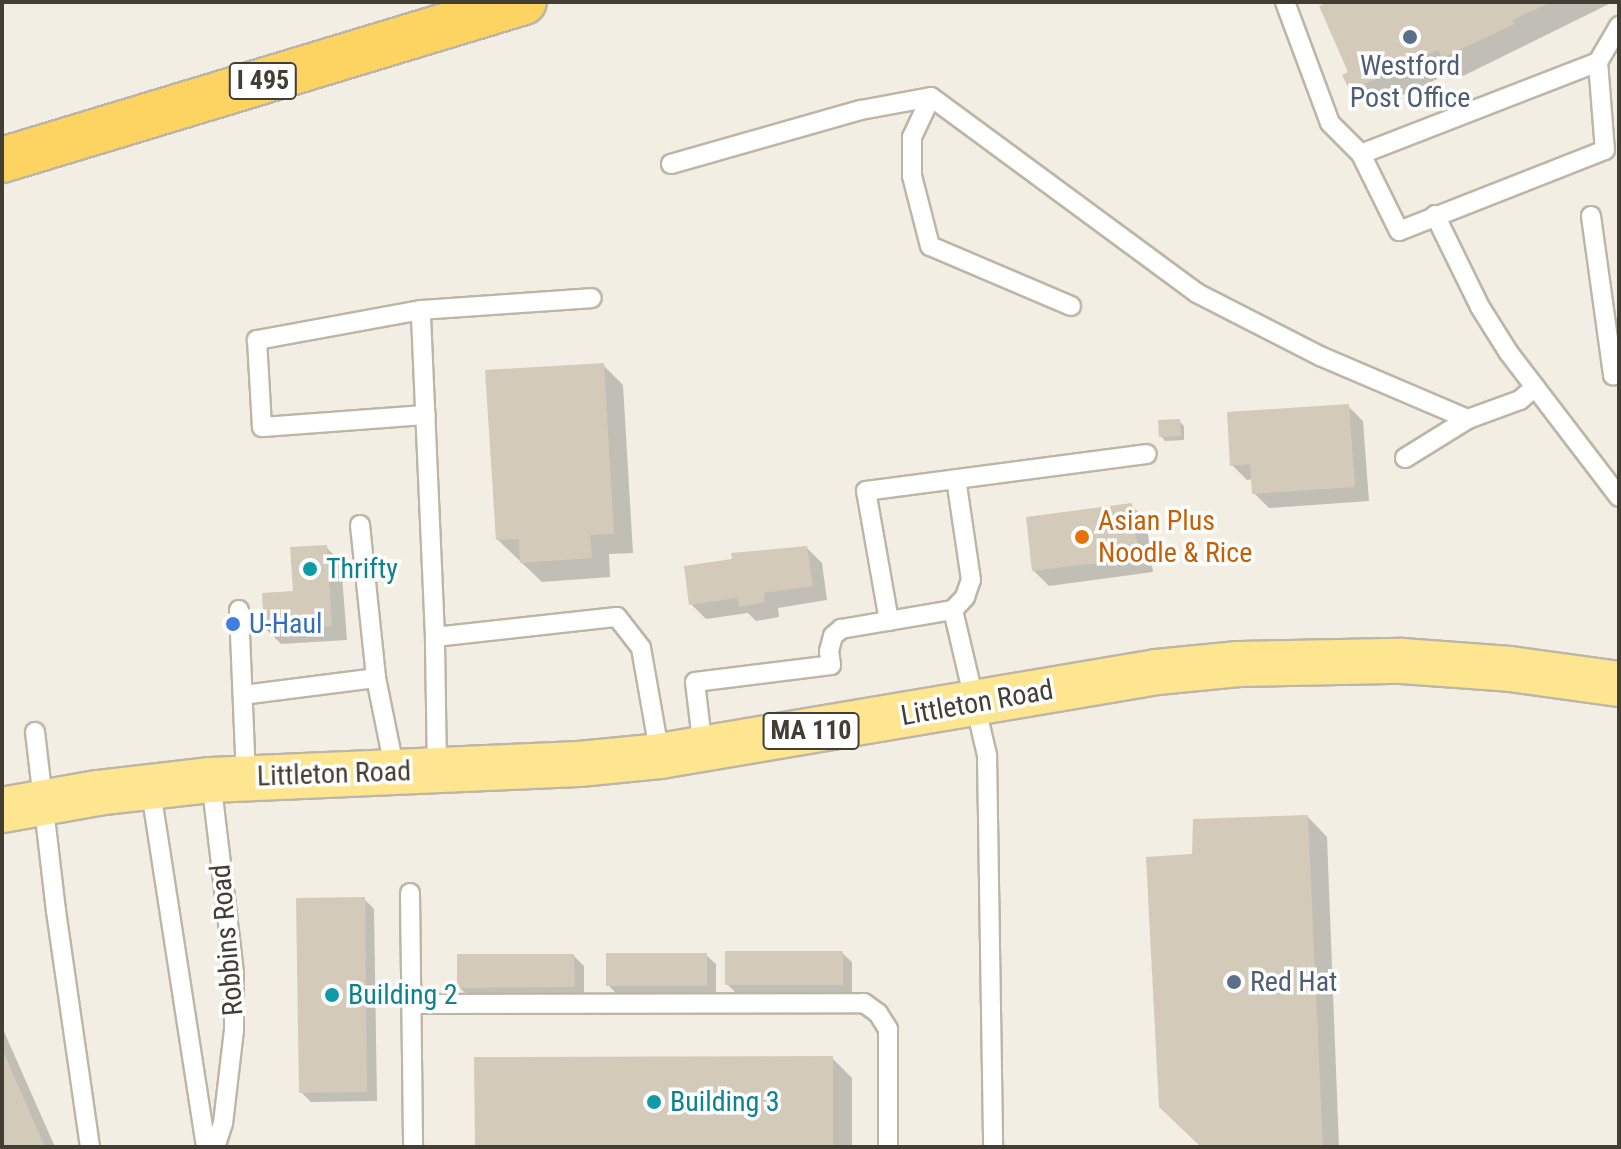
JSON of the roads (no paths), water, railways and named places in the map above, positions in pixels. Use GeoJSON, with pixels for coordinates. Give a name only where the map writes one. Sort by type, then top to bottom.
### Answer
{"type":"FeatureCollection","features":[{"type":"Feature","properties":{"kind":"highway","name":"I 495"},"geometry":{"type":"LineString","coordinates":[[2,160],[524,2]]}},
{"type":"Feature","properties":{"kind":"main road","name":"Littleton Road"},"geometry":{"type":"LineString","coordinates":[[23,805],[150,785],[228,779],[660,756],[1157,672],[1321,660],[1479,667],[1619,684]]}},
{"type":"Feature","properties":{"kind":"lane"},"geometry":{"type":"LineString","coordinates":[[1285,2],[1330,123],[1361,154],[1399,231],[1605,150],[1598,62],[1619,26]]}},
{"type":"Feature","properties":{"kind":"lane"},"geometry":{"type":"LineString","coordinates":[[1361,154],[1598,62]]}},
{"type":"Feature","properties":{"kind":"lane"},"geometry":{"type":"LineString","coordinates":[[931,97],[912,137],[912,176],[930,246],[1071,306]]}},
{"type":"Feature","properties":{"kind":"lane"},"geometry":{"type":"LineString","coordinates":[[671,164],[861,110],[931,97],[1197,293],[1320,356],[1468,419]]}},
{"type":"Feature","properties":{"kind":"lane"},"geometry":{"type":"LineString","coordinates":[[1435,215],[1480,307],[1509,353],[1619,497]]}},
{"type":"Feature","properties":{"kind":"lane"},"geometry":{"type":"LineString","coordinates":[[1591,216],[1613,375],[1619,374]]}},
{"type":"Feature","properties":{"kind":"lane"},"geometry":{"type":"LineString","coordinates":[[426,415],[262,427],[257,340],[421,310],[592,298]]}},
{"type":"Feature","properties":{"kind":"lane"},"geometry":{"type":"LineString","coordinates":[[416,771],[435,637],[421,310]]}},
{"type":"Feature","properties":{"kind":"lane"},"geometry":{"type":"LineString","coordinates":[[1405,458],[1468,419],[1520,400],[1535,387]]}},
{"type":"Feature","properties":{"kind":"lane"},"geometry":{"type":"LineString","coordinates":[[889,621],[866,491],[1147,454]]}},
{"type":"Feature","properties":{"kind":"lane"},"geometry":{"type":"LineString","coordinates":[[703,749],[695,682],[831,665],[829,651],[833,636],[841,629],[953,610],[965,597],[971,580],[956,479]]}},
{"type":"Feature","properties":{"kind":"lane"},"geometry":{"type":"LineString","coordinates":[[360,525],[376,678],[416,771]]}},
{"type":"Feature","properties":{"kind":"lane","name":"Robbins Road"},"geometry":{"type":"LineString","coordinates":[[215,1147],[223,1123],[232,1043],[234,973],[228,779],[243,695],[239,610]]}},
{"type":"Feature","properties":{"kind":"lane"},"geometry":{"type":"LineString","coordinates":[[953,610],[987,755],[993,1147]]}},
{"type":"Feature","properties":{"kind":"lane"},"geometry":{"type":"LineString","coordinates":[[435,637],[617,617],[641,648],[660,756]]}},
{"type":"Feature","properties":{"kind":"lane"},"geometry":{"type":"LineString","coordinates":[[243,695],[376,678]]}},
{"type":"Feature","properties":{"kind":"lane"},"geometry":{"type":"LineString","coordinates":[[35,732],[23,805],[90,1147]]}},
{"type":"Feature","properties":{"kind":"lane","name":"Robbins Road"},"geometry":{"type":"LineString","coordinates":[[150,785],[206,1147]]}},
{"type":"Feature","properties":{"kind":"lane"},"geometry":{"type":"LineString","coordinates":[[410,893],[413,1147]]}},
{"type":"Feature","properties":{"kind":"lane"},"geometry":{"type":"LineString","coordinates":[[412,1004],[864,1003],[878,1013],[888,1029],[888,1147]]}},
{"type":"Feature","properties":{"kind":"place","name":"Westford Post Office"},"geometry":{"type":"Point","coordinates":[1410,37]}},
{"type":"Feature","properties":{"kind":"place","name":"Asian Plus Noodle & Rice"},"geometry":{"type":"Point","coordinates":[1082,537]}},
{"type":"Feature","properties":{"kind":"place","name":"Thrifty"},"geometry":{"type":"Point","coordinates":[310,569]}},
{"type":"Feature","properties":{"kind":"place","name":"U-Haul"},"geometry":{"type":"Point","coordinates":[233,624]}},
{"type":"Feature","properties":{"kind":"place","name":"Red Hat"},"geometry":{"type":"Point","coordinates":[1234,982]}},
{"type":"Feature","properties":{"kind":"place","name":"Building 2"},"geometry":{"type":"Point","coordinates":[332,995]}},
{"type":"Feature","properties":{"kind":"place","name":"Building 3"},"geometry":{"type":"Point","coordinates":[654,1102]}}]}
